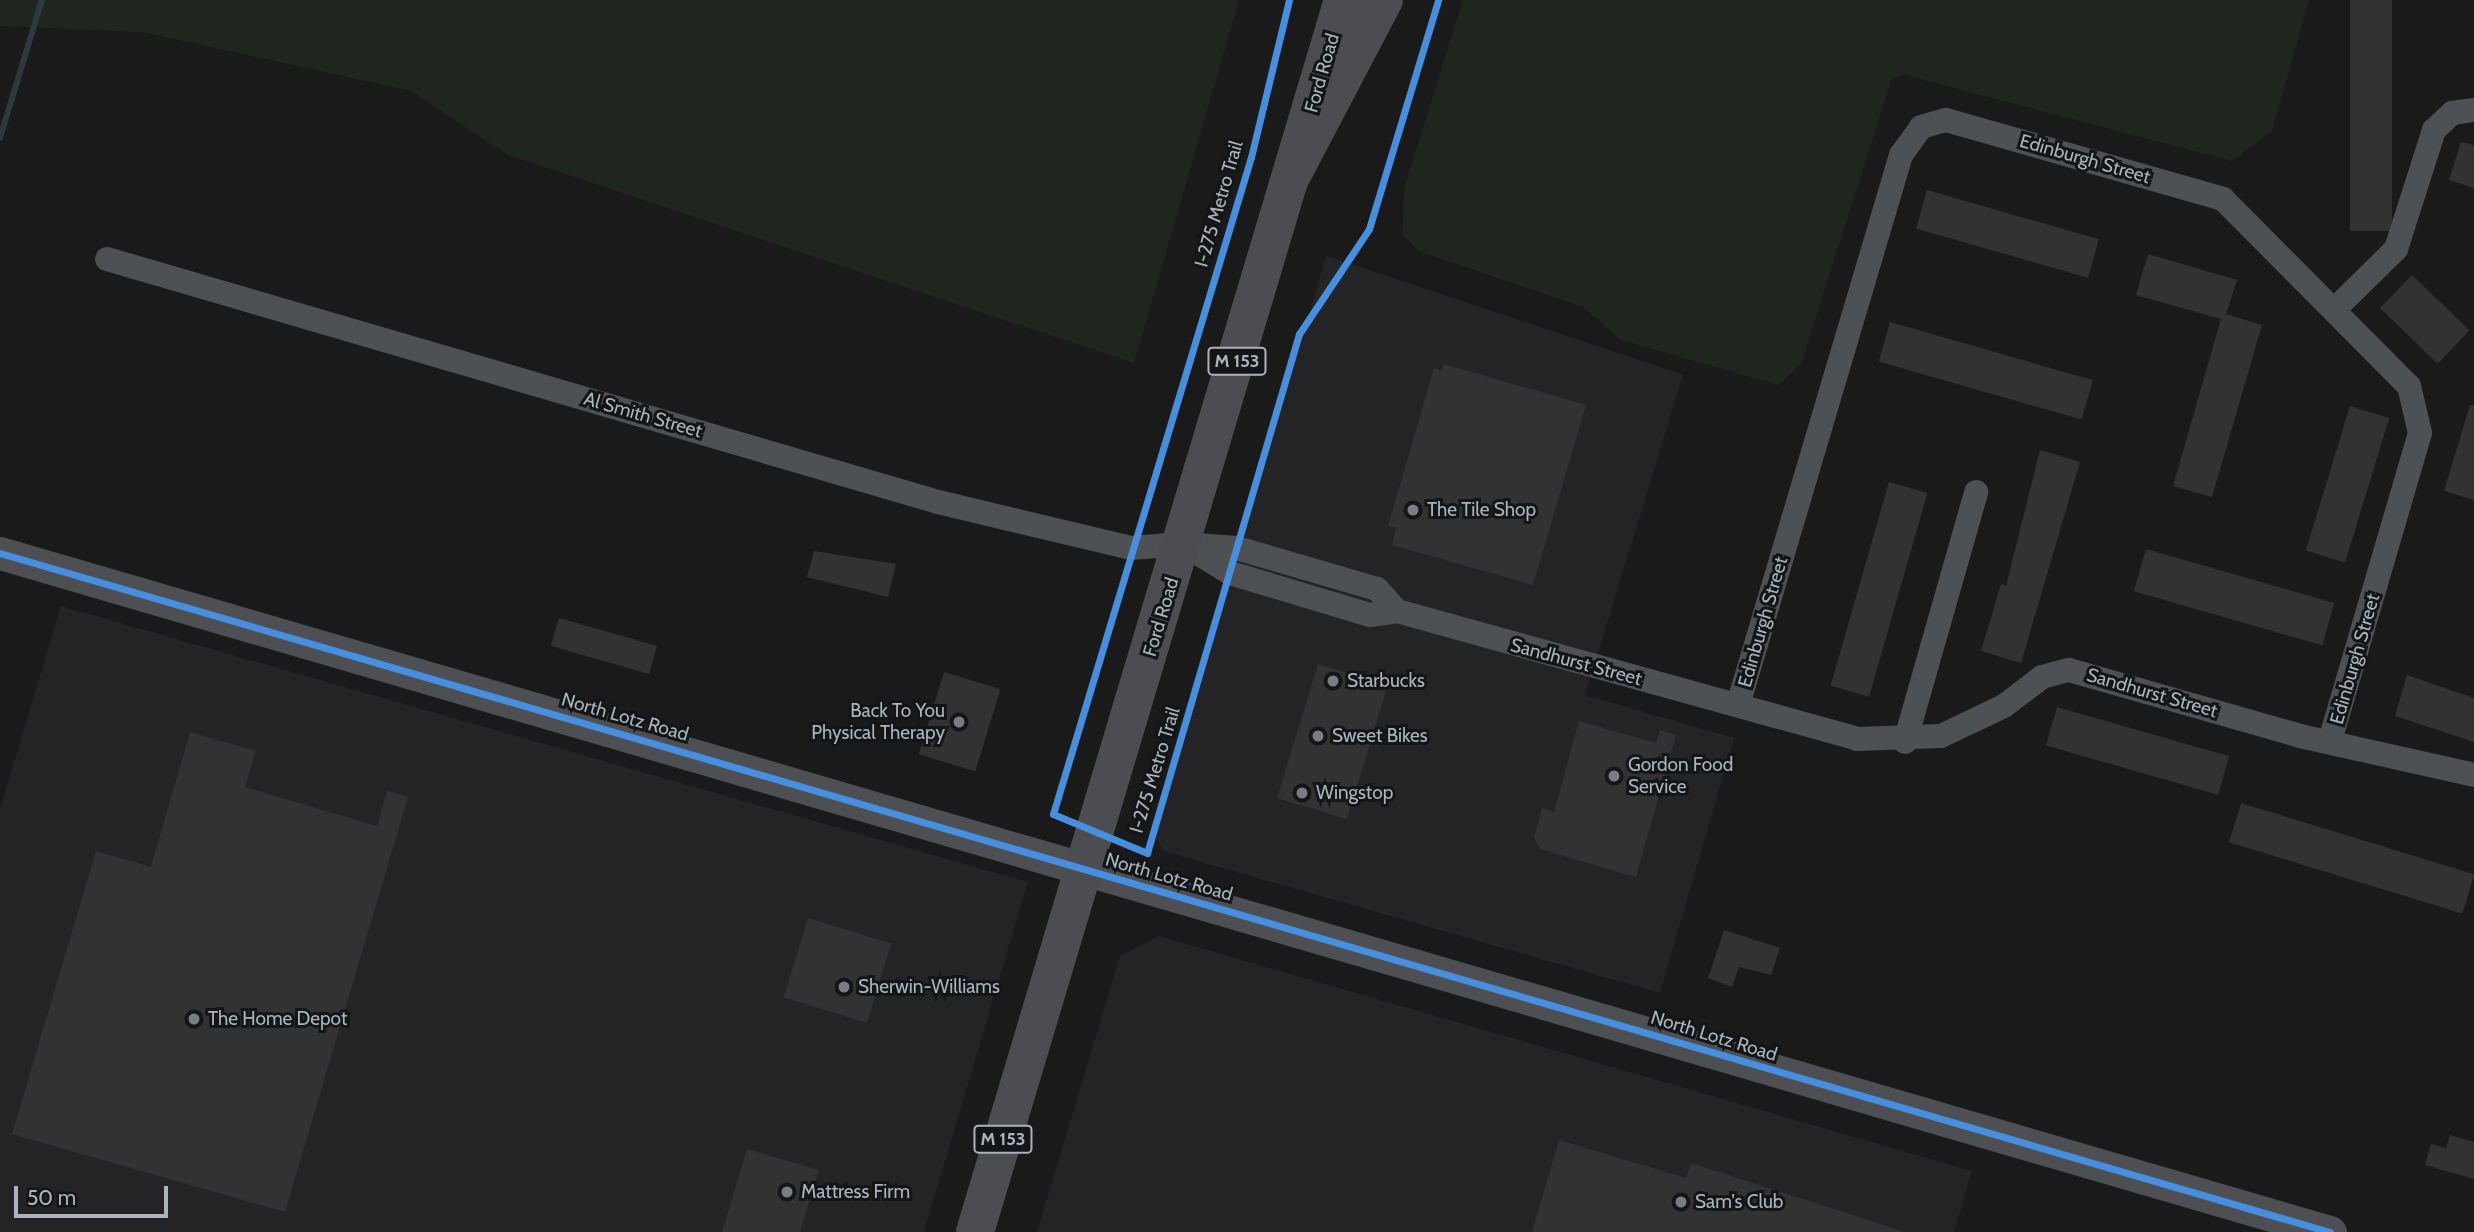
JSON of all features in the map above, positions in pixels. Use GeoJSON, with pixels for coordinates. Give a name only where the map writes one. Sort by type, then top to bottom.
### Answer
{"type":"FeatureCollection","features":[{"type":"Feature","properties":{"kind":"highway"},"geometry":{"type":"LineString","coordinates":[[1291,177],[1384,0]]}},
{"type":"Feature","properties":{"kind":"main road","name":"Ford Road"},"geometry":{"type":"LineString","coordinates":[[975,1232],[1183,544],[1343,0]]}},
{"type":"Feature","properties":{"kind":"street"},"geometry":{"type":"LineString","coordinates":[[2336,308],[2396,250],[2434,130],[2452,113],[2474,110]]}},
{"type":"Feature","properties":{"kind":"street","name":"Edinburgh Street"},"geometry":{"type":"LineString","coordinates":[[1738,705],[1900,155],[1921,127],[1956,121],[2223,199],[2336,308],[2409,386],[2421,422],[2330,741]]}},
{"type":"Feature","properties":{"kind":"street","name":"Al Smith Street"},"geometry":{"type":"LineString","coordinates":[[107,259],[938,502],[1131,548],[1183,544]]}},
{"type":"Feature","properties":{"kind":"street"},"geometry":{"type":"LineString","coordinates":[[1905,742],[1976,492]]}},
{"type":"Feature","properties":{"kind":"street","name":"Sandhurst Street"},"geometry":{"type":"LineString","coordinates":[[1183,544],[1237,548],[1377,589],[1397,611],[1857,739],[1905,742],[1969,725],[2042,677],[2069,670],[2330,741],[2474,775]]}},
{"type":"Feature","properties":{"kind":"street","name":"North Lotz Road"},"geometry":{"type":"LineString","coordinates":[[0,553],[2330,1232]]}},
{"type":"Feature","properties":{"kind":"shaded area"},"geometry":{"type":"Polygon","coordinates":[[[0,0],[1239,0],[1134,363],[508,155],[411,91],[142,32],[0,26],[0,0]]]}},
{"type":"Feature","properties":{"kind":"shaded area"},"geometry":{"type":"Polygon","coordinates":[[[1463,0],[2309,0],[2272,131],[2232,161],[1905,75],[1892,78],[1801,364],[1778,385],[1621,340],[1583,307],[1419,251],[1403,235],[1404,189],[1463,0]]]}},
{"type":"Feature","properties":{"kind":"shaded area"},"geometry":{"type":"Polygon","coordinates":[[[1326,256],[1683,375],[1585,695],[1734,738],[1660,993],[1163,851],[1156,838],[1326,256]]]}},
{"type":"Feature","properties":{"kind":"shaded area"},"geometry":{"type":"Polygon","coordinates":[[[61,606],[1028,882],[924,1232],[0,1232],[0,809],[61,606]]]}},
{"type":"Feature","properties":{"kind":"shaded area"},"geometry":{"type":"Polygon","coordinates":[[[1159,936],[1972,1171],[1954,1232],[1037,1232],[1120,956],[1159,936]]]}},
{"type":"Feature","properties":{"kind":"building"},"geometry":{"type":"Polygon","coordinates":[[[2350,0],[2392,0],[2392,231],[2350,231],[2350,0]]]}},
{"type":"Feature","properties":{"kind":"building"},"geometry":{"type":"Polygon","coordinates":[[[2461,142],[2474,145],[2474,188],[2449,180],[2461,142]]]}},
{"type":"Feature","properties":{"kind":"building"},"geometry":{"type":"Polygon","coordinates":[[[1927,190],[2099,239],[2088,278],[1916,228],[1927,190]]]}},
{"type":"Feature","properties":{"kind":"building"},"geometry":{"type":"Polygon","coordinates":[[[2148,254],[2237,280],[2226,314],[2262,325],[2212,497],[2173,486],[2221,319],[2136,295],[2148,254]]]}},
{"type":"Feature","properties":{"kind":"building"},"geometry":{"type":"Polygon","coordinates":[[[2412,275],[2470,331],[2438,364],[2380,308],[2412,275]]]}},
{"type":"Feature","properties":{"kind":"building"},"geometry":{"type":"Polygon","coordinates":[[[1890,322],[2093,380],[2082,420],[1879,361],[1890,322]]]}},
{"type":"Feature","properties":{"kind":"building"},"geometry":{"type":"Polygon","coordinates":[[[1444,364],[1586,405],[1533,585],[1392,545],[1396,528],[1388,526],[1434,368],[1442,371],[1444,364]]]}},
{"type":"Feature","properties":{"kind":"building"},"geometry":{"type":"Polygon","coordinates":[[[2470,405],[2474,405],[2474,500],[2444,491],[2470,405]]]}},
{"type":"Feature","properties":{"kind":"building"},"geometry":{"type":"Polygon","coordinates":[[[2350,406],[2389,418],[2345,562],[2306,550],[2350,406]]]}},
{"type":"Feature","properties":{"kind":"building"},"geometry":{"type":"Polygon","coordinates":[[[2040,450],[2080,462],[2021,663],[1981,651],[2001,584],[2006,586],[2040,450]]]}},
{"type":"Feature","properties":{"kind":"building"},"geometry":{"type":"Polygon","coordinates":[[[1889,482],[1927,493],[1869,697],[1831,686],[1889,482]]]}},
{"type":"Feature","properties":{"kind":"building"},"geometry":{"type":"Polygon","coordinates":[[[2146,549],[2334,603],[2322,645],[2134,591],[2146,549]]]}},
{"type":"Feature","properties":{"kind":"building"},"geometry":{"type":"Polygon","coordinates":[[[814,551],[896,564],[888,597],[807,577],[814,551]]]}},
{"type":"Feature","properties":{"kind":"building"},"geometry":{"type":"Polygon","coordinates":[[[559,618],[657,646],[649,674],[551,646],[559,618]]]}},
{"type":"Feature","properties":{"kind":"building"},"geometry":{"type":"Polygon","coordinates":[[[1318,664],[1388,685],[1347,819],[1277,798],[1318,664]]]}},
{"type":"Feature","properties":{"kind":"building","name":"Back To You Physical Therapy"},"geometry":{"type":"Polygon","coordinates":[[[944,672],[1000,689],[975,771],[919,754],[944,672]]]}},
{"type":"Feature","properties":{"kind":"building"},"geometry":{"type":"Polygon","coordinates":[[[2407,675],[2474,698],[2474,742],[2395,716],[2407,675]]]}},
{"type":"Feature","properties":{"kind":"building"},"geometry":{"type":"Polygon","coordinates":[[[2057,707],[2229,756],[2218,795],[2046,745],[2057,707]]]}},
{"type":"Feature","properties":{"kind":"building","name":"Gordon Food Service"},"geometry":{"type":"Polygon","coordinates":[[[1579,721],[1656,743],[1660,730],[1676,735],[1636,877],[1540,849],[1534,838],[1542,808],[1554,812],[1579,721]]]}},
{"type":"Feature","properties":{"kind":"building","name":"The Home Depot"},"geometry":{"type":"Polygon","coordinates":[[[190,732],[256,751],[245,787],[377,826],[387,791],[408,797],[285,1212],[12,1134],[96,851],[151,867],[190,732]]]}},
{"type":"Feature","properties":{"kind":"building"},"geometry":{"type":"Polygon","coordinates":[[[2241,803],[2474,874],[2462,914],[2229,842],[2241,803]]]}},
{"type":"Feature","properties":{"kind":"building"},"geometry":{"type":"Polygon","coordinates":[[[808,918],[891,943],[867,1023],[784,997],[808,918]]]}},
{"type":"Feature","properties":{"kind":"building"},"geometry":{"type":"Polygon","coordinates":[[[1724,930],[1780,948],[1771,975],[1739,967],[1732,987],[1708,978],[1724,930]]]}},
{"type":"Feature","properties":{"kind":"building"},"geometry":{"type":"Polygon","coordinates":[[[2450,1135],[2474,1142],[2474,1179],[2425,1165],[2431,1144],[2446,1148],[2450,1135]]]}},
{"type":"Feature","properties":{"kind":"building","name":"Sam's Club"},"geometry":{"type":"Polygon","coordinates":[[[1559,1140],[1686,1178],[1691,1163],[1905,1232],[1532,1232],[1559,1140]]]}},
{"type":"Feature","properties":{"kind":"building"},"geometry":{"type":"Polygon","coordinates":[[[747,1149],[819,1170],[800,1232],[722,1232],[747,1149]]]}},
{"type":"Feature","properties":{"kind":"waterway"},"geometry":{"type":"LineString","coordinates":[[0,138],[42,0]]}},
{"type":"Feature","properties":{"kind":"cycle path","name":"I-275 Metro Trail"},"geometry":{"type":"LineString","coordinates":[[1289,0],[1251,157],[1053,814],[1147,853],[1299,334],[1369,229],[1438,0]]}},
{"type":"Feature","properties":{"kind":"cycle path"},"geometry":{"type":"LineString","coordinates":[[0,553],[2330,1232]]}},
{"type":"Feature","properties":{"kind":"place","name":"The Tile Shop"},"geometry":{"type":"Point","coordinates":[1413,510]}},
{"type":"Feature","properties":{"kind":"place","name":"Starbucks"},"geometry":{"type":"Point","coordinates":[1333,681]}},
{"type":"Feature","properties":{"kind":"place","name":"Back To You Physical Therapy"},"geometry":{"type":"Point","coordinates":[959,722]}},
{"type":"Feature","properties":{"kind":"place","name":"Sweet Bikes"},"geometry":{"type":"Point","coordinates":[1318,736]}},
{"type":"Feature","properties":{"kind":"place","name":"Gordon Food Service"},"geometry":{"type":"Point","coordinates":[1614,776]}},
{"type":"Feature","properties":{"kind":"place","name":"Wingstop"},"geometry":{"type":"Point","coordinates":[1302,793]}},
{"type":"Feature","properties":{"kind":"place","name":"Sherwin-Williams"},"geometry":{"type":"Point","coordinates":[844,987]}},
{"type":"Feature","properties":{"kind":"place","name":"The Home Depot"},"geometry":{"type":"Point","coordinates":[194,1019]}},
{"type":"Feature","properties":{"kind":"place","name":"Mattress Firm"},"geometry":{"type":"Point","coordinates":[787,1192]}},
{"type":"Feature","properties":{"kind":"place","name":"Sam's Club"},"geometry":{"type":"Point","coordinates":[1681,1202]}}]}
